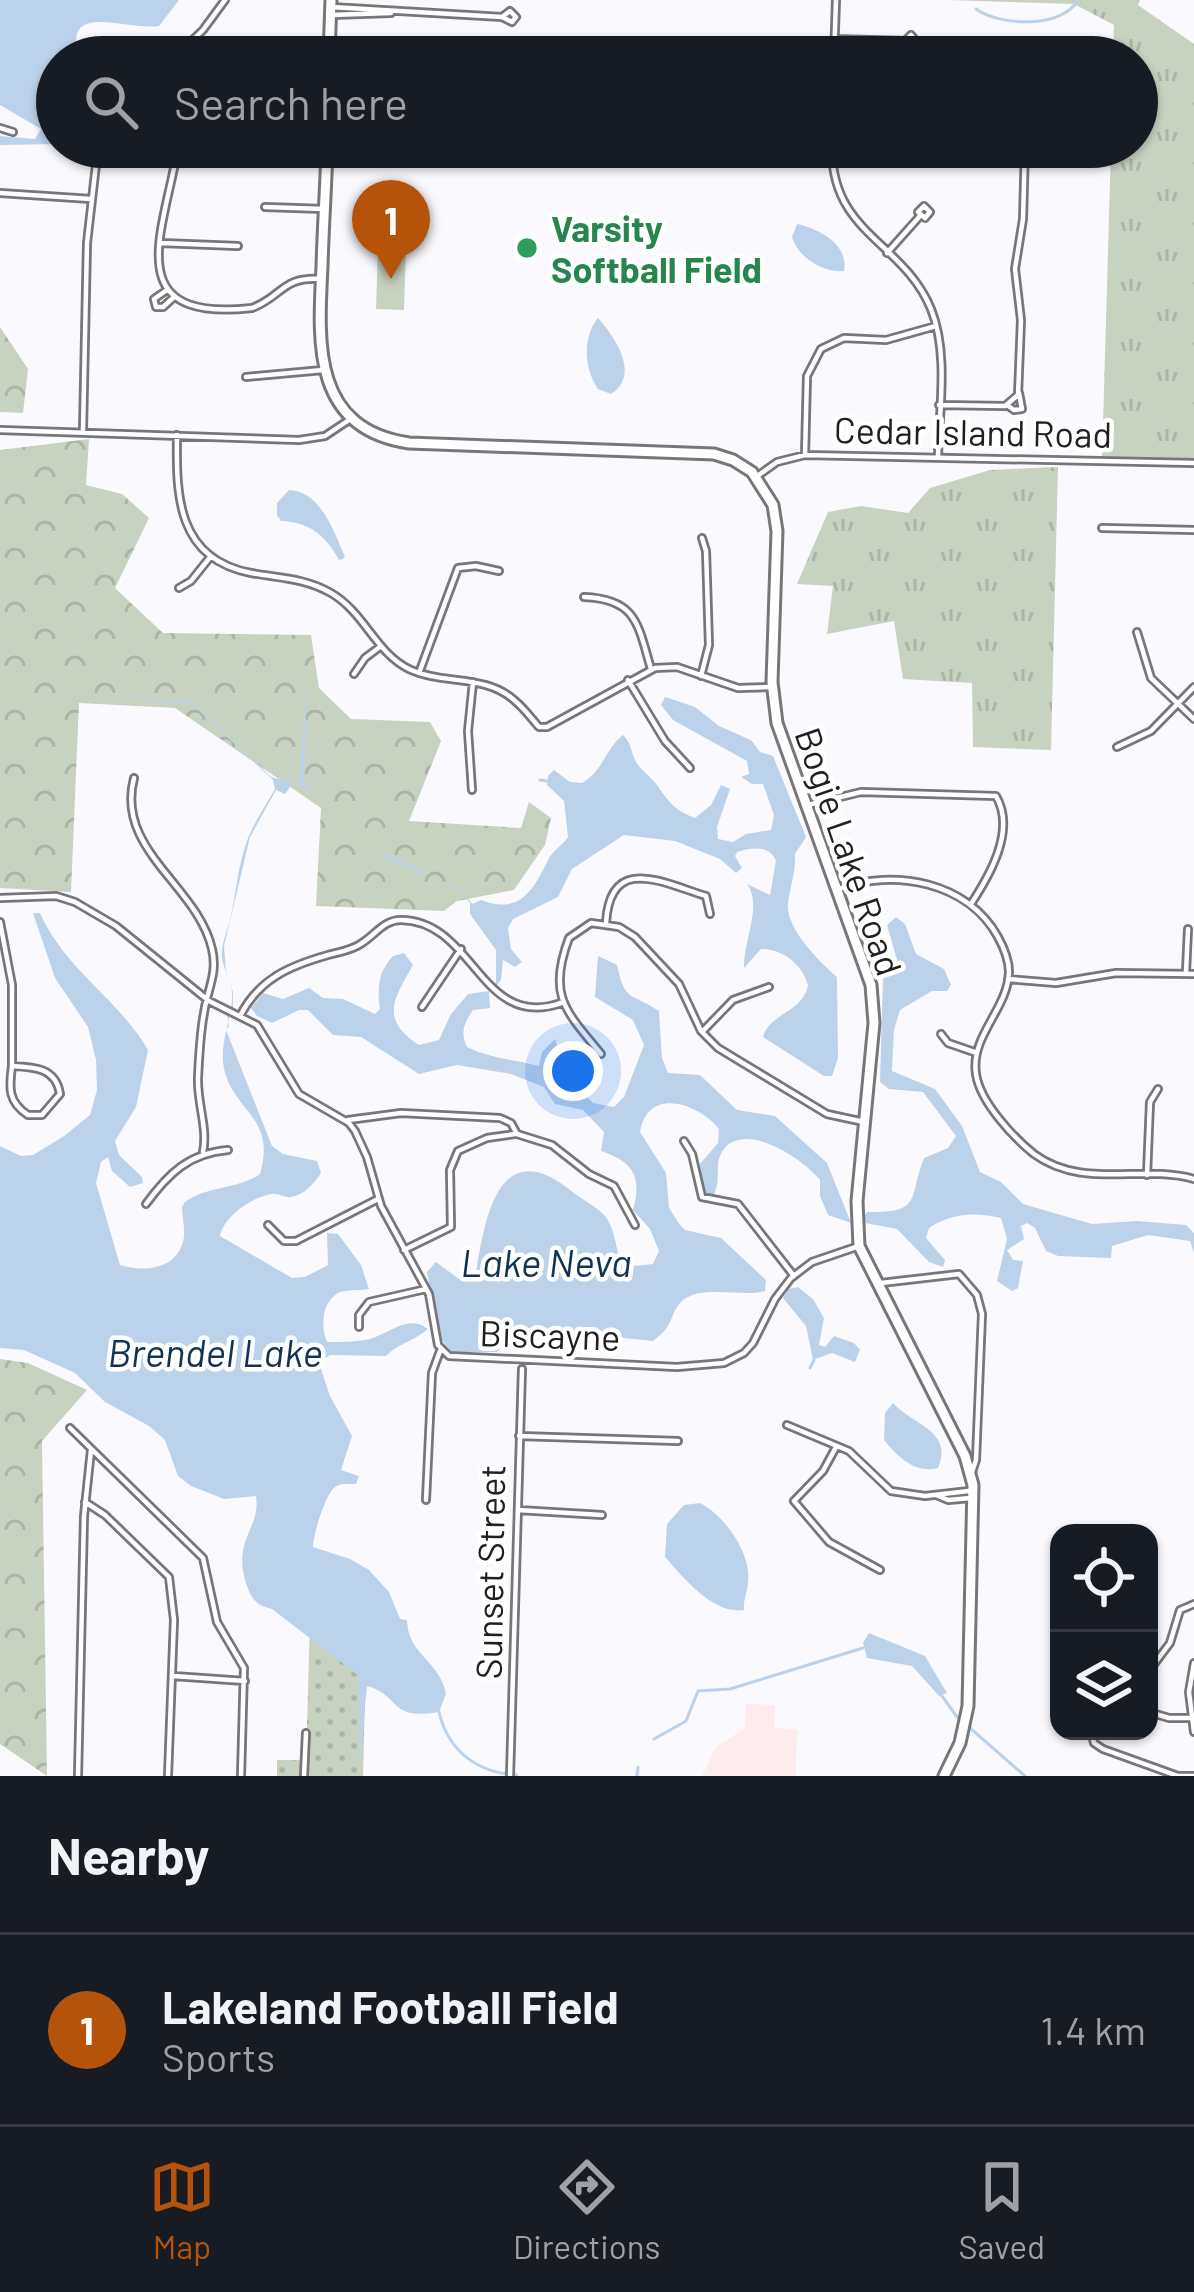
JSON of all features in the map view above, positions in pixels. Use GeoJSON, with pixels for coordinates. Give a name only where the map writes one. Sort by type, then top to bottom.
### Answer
{"type":"FeatureCollection","features":[{"type":"Feature","properties":{"kind":"main road"},"geometry":{"type":"LineString","coordinates":[[325,168],[323,370],[335,398],[352,418],[377,434],[406,443],[705,453],[733,460],[756,477]]}},
{"type":"Feature","properties":{"kind":"main road","name":"Bogie Lake Road"},"geometry":{"type":"LineString","coordinates":[[756,477],[770,499],[776,523],[772,687],[781,740],[863,956],[873,1000],[856,1216],[859,1246],[971,1475],[974,1494],[968,1706],[960,1743],[944,1776]]}},
{"type":"Feature","properties":{"kind":"street"},"geometry":{"type":"LineString","coordinates":[[197,36],[224,0]]}},
{"type":"Feature","properties":{"kind":"street"},"geometry":{"type":"LineString","coordinates":[[835,36],[836,0]]}},
{"type":"Feature","properties":{"kind":"street"},"geometry":{"type":"LineString","coordinates":[[331,7],[502,16]]}},
{"type":"Feature","properties":{"kind":"street"},"geometry":{"type":"LineString","coordinates":[[0,128],[13,132]]}},
{"type":"Feature","properties":{"kind":"street"},"geometry":{"type":"LineString","coordinates":[[83,430],[95,168]]}},
{"type":"Feature","properties":{"kind":"street"},"geometry":{"type":"LineString","coordinates":[[175,168],[164,205],[160,243],[160,270],[173,298],[187,306],[252,308],[289,282],[321,279]]}},
{"type":"Feature","properties":{"kind":"street"},"geometry":{"type":"LineString","coordinates":[[833,168],[841,200],[860,227],[922,290],[936,326],[938,458]]}},
{"type":"Feature","properties":{"kind":"street"},"geometry":{"type":"LineString","coordinates":[[939,404],[1006,405],[1019,393],[1021,320],[1015,268],[1024,168]]}},
{"type":"Feature","properties":{"kind":"street"},"geometry":{"type":"LineString","coordinates":[[0,194],[91,199]]}},
{"type":"Feature","properties":{"kind":"street"},"geometry":{"type":"LineString","coordinates":[[265,207],[324,209]]}},
{"type":"Feature","properties":{"kind":"street"},"geometry":{"type":"LineString","coordinates":[[887,253],[920,216]]}},
{"type":"Feature","properties":{"kind":"street"},"geometry":{"type":"LineString","coordinates":[[160,243],[238,246]]}},
{"type":"Feature","properties":{"kind":"street"},"geometry":{"type":"LineString","coordinates":[[167,290],[154,299],[155,307],[163,308],[173,298]]}},
{"type":"Feature","properties":{"kind":"street"},"geometry":{"type":"LineString","coordinates":[[806,455],[808,373],[820,349],[844,338],[888,340],[936,326]]}},
{"type":"Feature","properties":{"kind":"street"},"geometry":{"type":"LineString","coordinates":[[246,377],[323,370]]}},
{"type":"Feature","properties":{"kind":"street"},"geometry":{"type":"LineString","coordinates":[[0,430],[299,440],[325,436],[352,418]]}},
{"type":"Feature","properties":{"kind":"street"},"geometry":{"type":"LineString","coordinates":[[177,435],[178,503],[184,522],[211,556],[249,573],[278,575],[326,590],[358,613],[397,662],[419,673],[499,689],[538,728],[651,669],[677,667],[738,688],[772,687]]}},
{"type":"Feature","properties":{"kind":"street","name":"Cedar Island Road"},"geometry":{"type":"LineString","coordinates":[[756,477],[781,460],[806,455],[1194,463]]}},
{"type":"Feature","properties":{"kind":"street"},"geometry":{"type":"LineString","coordinates":[[1102,528],[1194,530]]}},
{"type":"Feature","properties":{"kind":"street"},"geometry":{"type":"LineString","coordinates":[[701,676],[709,645],[702,538]]}},
{"type":"Feature","properties":{"kind":"street"},"geometry":{"type":"LineString","coordinates":[[179,588],[211,556]]}},
{"type":"Feature","properties":{"kind":"street"},"geometry":{"type":"LineString","coordinates":[[419,673],[461,566],[499,572]]}},
{"type":"Feature","properties":{"kind":"street"},"geometry":{"type":"LineString","coordinates":[[584,596],[609,599],[631,613],[651,669]]}},
{"type":"Feature","properties":{"kind":"street"},"geometry":{"type":"LineString","coordinates":[[1137,632],[1150,678],[1194,719]]}},
{"type":"Feature","properties":{"kind":"street"},"geometry":{"type":"LineString","coordinates":[[354,674],[382,646]]}},
{"type":"Feature","properties":{"kind":"street"},"geometry":{"type":"LineString","coordinates":[[628,680],[665,741],[690,768]]}},
{"type":"Feature","properties":{"kind":"street"},"geometry":{"type":"LineString","coordinates":[[472,682],[468,731],[472,790]]}},
{"type":"Feature","properties":{"kind":"street"},"geometry":{"type":"LineString","coordinates":[[1117,747],[1151,731],[1194,687]]}},
{"type":"Feature","properties":{"kind":"street"},"geometry":{"type":"LineString","coordinates":[[134,778],[129,807],[134,828],[211,945],[214,978],[206,1000],[198,1083],[203,1152]]}},
{"type":"Feature","properties":{"kind":"street"},"geometry":{"type":"LineString","coordinates":[[806,809],[861,792],[996,796],[1002,812],[996,862],[971,904]]}},
{"type":"Feature","properties":{"kind":"street"},"geometry":{"type":"LineString","coordinates":[[606,923],[614,891],[638,877],[706,896],[710,914]]}},
{"type":"Feature","properties":{"kind":"street"},"geometry":{"type":"LineString","coordinates":[[838,892],[858,885],[932,885],[986,917],[1008,962],[1008,980],[976,1053],[976,1077],[982,1092],[1034,1153],[1067,1171],[1085,1174],[1194,1179]]}},
{"type":"Feature","properties":{"kind":"street"},"geometry":{"type":"LineString","coordinates":[[0,898],[56,896],[116,926],[206,1000],[257,1025],[299,1094],[346,1122],[375,1114],[490,1116],[511,1123],[517,1134]]}},
{"type":"Feature","properties":{"kind":"street"},"geometry":{"type":"LineString","coordinates":[[238,1015],[275,974],[357,946],[394,920],[434,928],[461,950],[483,981],[519,1005],[545,1009],[561,1003]]}},
{"type":"Feature","properties":{"kind":"street"},"geometry":{"type":"LineString","coordinates":[[0,922],[12,985],[10,1088],[14,1105],[28,1115],[42,1114],[60,1094],[55,1079],[41,1069],[12,1066]]}},
{"type":"Feature","properties":{"kind":"street"},"geometry":{"type":"LineString","coordinates":[[601,1054],[561,1003],[560,983],[569,938],[584,926],[606,923],[635,937],[679,984],[702,1032],[718,1048],[827,1114],[864,1122]]}},
{"type":"Feature","properties":{"kind":"street"},"geometry":{"type":"LineString","coordinates":[[1008,980],[1056,983],[1116,973],[1190,974],[1188,929]]}},
{"type":"Feature","properties":{"kind":"street"},"geometry":{"type":"LineString","coordinates":[[422,1007],[461,950]]}},
{"type":"Feature","properties":{"kind":"street"},"geometry":{"type":"LineString","coordinates":[[702,1032],[733,1000],[770,987]]}},
{"type":"Feature","properties":{"kind":"street"},"geometry":{"type":"LineString","coordinates":[[941,1034],[948,1043],[976,1053]]}},
{"type":"Feature","properties":{"kind":"street"},"geometry":{"type":"LineString","coordinates":[[1147,1175],[1150,1102],[1157,1089]]}},
{"type":"Feature","properties":{"kind":"street","name":"Biscayne"},"geometry":{"type":"LineString","coordinates":[[346,1122],[362,1145],[378,1198],[426,1289],[441,1350],[454,1358],[677,1367],[721,1364],[740,1356],[753,1343],[775,1299],[794,1276]]}},
{"type":"Feature","properties":{"kind":"street"},"geometry":{"type":"LineString","coordinates":[[404,1250],[452,1227],[450,1170],[458,1151],[487,1138],[517,1134],[552,1145],[589,1174],[614,1186],[635,1225]]}},
{"type":"Feature","properties":{"kind":"street"},"geometry":{"type":"LineString","coordinates":[[684,1141],[692,1154],[702,1197],[738,1204],[794,1276],[812,1262],[859,1246]]}},
{"type":"Feature","properties":{"kind":"street"},"geometry":{"type":"LineString","coordinates":[[146,1204],[165,1177],[203,1152],[228,1150]]}},
{"type":"Feature","properties":{"kind":"street"},"geometry":{"type":"LineString","coordinates":[[268,1225],[284,1241],[296,1241],[378,1198]]}},
{"type":"Feature","properties":{"kind":"street"},"geometry":{"type":"LineString","coordinates":[[875,1284],[959,1274],[977,1295],[982,1314],[976,1460],[971,1475]]}},
{"type":"Feature","properties":{"kind":"street"},"geometry":{"type":"LineString","coordinates":[[359,1327],[359,1315],[369,1302],[426,1289]]}},
{"type":"Feature","properties":{"kind":"street"},"geometry":{"type":"LineString","coordinates":[[427,1500],[432,1373],[441,1350]]}},
{"type":"Feature","properties":{"kind":"street","name":"Sunset Street"},"geometry":{"type":"LineString","coordinates":[[510,1776],[522,1370]]}},
{"type":"Feature","properties":{"kind":"street"},"geometry":{"type":"LineString","coordinates":[[787,1425],[855,1456],[892,1491],[948,1500],[974,1494]]}},
{"type":"Feature","properties":{"kind":"street"},"geometry":{"type":"LineString","coordinates":[[70,1428],[200,1553],[217,1622],[241,1661],[245,1681],[241,1776]]}},
{"type":"Feature","properties":{"kind":"street"},"geometry":{"type":"LineString","coordinates":[[519,1436],[678,1441]]}},
{"type":"Feature","properties":{"kind":"street"},"geometry":{"type":"LineString","coordinates":[[836,1446],[823,1471],[794,1501],[834,1546],[880,1570]]}},
{"type":"Feature","properties":{"kind":"street"},"geometry":{"type":"LineString","coordinates":[[77,1776],[85,1502],[91,1450]]}},
{"type":"Feature","properties":{"kind":"street"},"geometry":{"type":"LineString","coordinates":[[85,1502],[169,1576],[174,1604],[168,1776]]}},
{"type":"Feature","properties":{"kind":"street"},"geometry":{"type":"LineString","coordinates":[[518,1510],[602,1515]]}},
{"type":"Feature","properties":{"kind":"street"},"geometry":{"type":"LineString","coordinates":[[1158,1659],[1170,1643],[1180,1610],[1194,1604]]}},
{"type":"Feature","properties":{"kind":"street"},"geometry":{"type":"LineString","coordinates":[[1194,1664],[1189,1692],[1194,1732]]}},
{"type":"Feature","properties":{"kind":"street"},"geometry":{"type":"LineString","coordinates":[[172,1676],[245,1681]]}},
{"type":"Feature","properties":{"kind":"street"},"geometry":{"type":"LineString","coordinates":[[1158,1715],[1192,1718]]}},
{"type":"Feature","properties":{"kind":"street"},"geometry":{"type":"LineString","coordinates":[[304,1776],[306,1733]]}},
{"type":"Feature","properties":{"kind":"street"},"geometry":{"type":"LineString","coordinates":[[1093,1740],[1103,1749],[1178,1776],[1194,1776]]}},
{"type":"Feature","properties":{"kind":"shaded area"},"geometry":{"type":"Polygon","coordinates":[[[746,1704],[775,1705],[774,1728],[797,1729],[796,1776],[702,1776],[716,1747],[745,1728],[746,1704]]]}},
{"type":"Feature","properties":{"kind":"green space"},"geometry":{"type":"Polygon","coordinates":[[[949,0],[1140,0],[1138,5],[1194,44],[1194,461],[1102,459],[1110,168],[1158,168],[1158,36],[1114,36],[1114,25],[1074,4],[949,0]]]}},
{"type":"Feature","properties":{"kind":"green space"},"geometry":{"type":"Polygon","coordinates":[[[378,247],[406,248],[404,310],[376,309],[378,247]]]}},
{"type":"Feature","properties":{"kind":"green space"},"geometry":{"type":"Polygon","coordinates":[[[0,327],[28,369],[23,413],[0,412],[0,327]]]}},
{"type":"Feature","properties":{"kind":"green space"},"geometry":{"type":"Polygon","coordinates":[[[89,439],[86,485],[122,494],[149,518],[115,588],[163,633],[311,635],[319,688],[351,719],[430,722],[441,741],[409,821],[521,828],[529,802],[551,818],[545,845],[514,890],[457,901],[444,911],[316,906],[321,808],[175,708],[79,703],[71,892],[0,888],[0,450],[89,439]]]}},
{"type":"Feature","properties":{"kind":"green space"},"geometry":{"type":"Polygon","coordinates":[[[1058,467],[1051,750],[973,747],[972,683],[903,679],[894,621],[827,634],[833,586],[797,584],[828,512],[861,506],[908,513],[930,488],[990,470],[1058,467]]]}},
{"type":"Feature","properties":{"kind":"green space"},"geometry":{"type":"Polygon","coordinates":[[[0,1359],[28,1363],[87,1390],[42,1441],[47,1776],[0,1744],[0,1359]]]}},
{"type":"Feature","properties":{"kind":"green space"},"geometry":{"type":"Polygon","coordinates":[[[310,1622],[367,1624],[363,1776],[277,1776],[277,1760],[306,1760],[310,1622]]]}},
{"type":"Feature","properties":{"kind":"water"},"geometry":{"type":"Polygon","coordinates":[[[0,0],[179,0],[159,26],[100,22],[88,23],[77,36],[36,36],[36,126],[0,105],[0,0]]]}},
{"type":"Feature","properties":{"kind":"water"},"geometry":{"type":"Polygon","coordinates":[[[0,136],[35,139],[36,144],[0,145],[0,136]]]}},
{"type":"Feature","properties":{"kind":"water"},"geometry":{"type":"Polygon","coordinates":[[[797,224],[837,246],[844,271],[806,258],[792,237],[797,224]]]}},
{"type":"Feature","properties":{"kind":"water"},"geometry":{"type":"Polygon","coordinates":[[[598,318],[617,345],[625,367],[620,386],[611,394],[598,389],[587,362],[587,343],[598,318]]]}},
{"type":"Feature","properties":{"kind":"water"},"geometry":{"type":"Polygon","coordinates":[[[289,490],[318,505],[343,559],[316,532],[281,521],[277,503],[289,490]]]}},
{"type":"Feature","properties":{"kind":"water"},"geometry":{"type":"Polygon","coordinates":[[[307,681],[304,787],[292,784],[285,794],[276,790],[250,837],[224,946],[228,978],[222,947],[242,858],[251,832],[275,789],[273,780],[193,705],[80,691],[194,703],[271,777],[299,785],[307,681]]]}},
{"type":"Feature","properties":{"kind":"water"},"geometry":{"type":"Polygon","coordinates":[[[665,697],[695,707],[773,756],[806,837],[795,854],[789,914],[805,944],[837,977],[838,1058],[832,1076],[824,1076],[763,1037],[772,1023],[800,1002],[808,985],[796,964],[777,952],[761,949],[744,968],[753,913],[747,884],[770,895],[776,861],[765,850],[737,852],[742,868],[736,873],[720,859],[675,841],[624,835],[572,869],[558,897],[513,919],[508,928],[511,949],[522,962],[515,967],[503,960],[496,986],[496,950],[470,914],[470,903],[460,890],[424,874],[461,889],[472,904],[481,900],[505,904],[523,897],[568,837],[564,801],[547,785],[548,776],[554,770],[570,782],[582,783],[623,735],[638,765],[688,815],[695,818],[711,805],[721,785],[730,789],[717,827],[718,839],[733,842],[746,834],[771,830],[774,815],[763,784],[741,777],[749,774],[747,761],[673,720],[661,705],[665,697]]]}},
{"type":"Feature","properties":{"kind":"water","name":"Brendel Lake"},"geometry":{"type":"Polygon","coordinates":[[[33,913],[40,913],[64,952],[148,1050],[136,1107],[115,1141],[119,1155],[143,1183],[130,1187],[112,1171],[108,1157],[101,1162],[96,1183],[120,1265],[150,1268],[168,1262],[181,1248],[185,1202],[260,1174],[264,1156],[259,1128],[225,1073],[226,1031],[272,1146],[283,1154],[317,1161],[321,1173],[296,1196],[272,1194],[248,1203],[227,1221],[220,1236],[292,1278],[328,1265],[327,1233],[338,1234],[361,1265],[369,1289],[332,1297],[324,1316],[327,1342],[370,1339],[413,1323],[428,1329],[386,1356],[330,1355],[319,1363],[352,1436],[341,1470],[359,1476],[356,1484],[339,1485],[331,1491],[313,1547],[369,1570],[389,1592],[446,1694],[439,1712],[411,1713],[367,1686],[359,1767],[359,1676],[258,1603],[248,1588],[242,1555],[255,1517],[256,1496],[224,1499],[191,1486],[178,1476],[165,1440],[149,1426],[105,1402],[75,1373],[24,1350],[0,1348],[0,1146],[21,1156],[33,1155],[90,1115],[97,1090],[88,1027],[55,978],[33,913]]]}},
{"type":"Feature","properties":{"kind":"water"},"geometry":{"type":"Polygon","coordinates":[[[896,917],[905,924],[916,954],[944,969],[951,985],[947,991],[932,991],[900,1010],[892,1071],[935,1089],[962,1126],[980,1172],[1001,1182],[1023,1204],[1092,1224],[1186,1225],[1194,1233],[1194,1253],[1190,1241],[1148,1235],[1112,1246],[1111,1258],[1058,1256],[1046,1251],[1035,1228],[1027,1223],[1021,1226],[1024,1239],[1007,1250],[1013,1260],[1023,1261],[1018,1288],[1012,1291],[997,1281],[1007,1239],[1001,1218],[964,1215],[929,1228],[926,1238],[945,1260],[943,1267],[929,1262],[897,1229],[860,1222],[867,1212],[905,1206],[924,1158],[948,1148],[956,1136],[923,1092],[889,1089],[880,1082],[883,978],[898,963],[887,925],[896,917]]]}},
{"type":"Feature","properties":{"kind":"water","name":"Lake Neva"},"geometry":{"type":"Polygon","coordinates":[[[404,953],[413,965],[396,998],[395,1017],[419,1045],[439,1040],[451,1014],[468,994],[489,991],[490,1008],[473,1010],[465,1023],[467,1047],[539,1066],[542,1052],[555,1039],[565,1076],[593,1103],[614,1107],[624,1097],[644,1045],[633,1020],[595,997],[598,956],[617,965],[626,991],[659,1011],[662,1058],[668,1073],[700,1075],[737,1110],[775,1116],[827,1163],[851,1223],[828,1215],[820,1180],[812,1171],[785,1152],[755,1140],[728,1144],[720,1156],[714,1194],[707,1194],[700,1164],[718,1143],[719,1129],[687,1106],[663,1104],[653,1108],[640,1132],[666,1173],[669,1208],[685,1230],[721,1238],[766,1280],[765,1291],[688,1297],[653,1341],[524,1328],[515,1331],[497,1352],[452,1352],[439,1337],[427,1272],[436,1262],[459,1279],[476,1273],[491,1206],[513,1176],[529,1171],[549,1176],[597,1209],[611,1226],[624,1267],[653,1264],[659,1251],[650,1229],[633,1210],[633,1172],[601,1151],[604,1132],[583,1110],[555,1104],[544,1087],[511,1074],[457,1065],[419,1074],[361,1037],[333,1035],[308,1010],[272,1023],[251,1008],[263,993],[283,999],[309,988],[323,998],[343,999],[375,1014],[380,1009],[384,968],[393,956],[404,953]]]}},
{"type":"Feature","properties":{"kind":"water"},"geometry":{"type":"Polygon","coordinates":[[[798,1287],[813,1299],[824,1318],[819,1345],[825,1347],[834,1336],[854,1343],[860,1350],[855,1362],[832,1353],[813,1360],[806,1326],[783,1298],[789,1289],[798,1287]]]}},
{"type":"Feature","properties":{"kind":"water"},"geometry":{"type":"Polygon","coordinates":[[[893,1403],[936,1437],[941,1445],[938,1468],[914,1466],[884,1440],[885,1413],[893,1403]]]}},
{"type":"Feature","properties":{"kind":"water"},"geometry":{"type":"Polygon","coordinates":[[[700,1503],[727,1526],[746,1560],[744,1610],[710,1601],[665,1557],[667,1524],[684,1505],[700,1503]]]}},
{"type":"Feature","properties":{"kind":"water"},"geometry":{"type":"Polygon","coordinates":[[[869,1633],[925,1656],[947,1693],[939,1696],[912,1666],[867,1658],[863,1643],[869,1633]]]}},
{"type":"Feature","properties":{"kind":"waterway"},"geometry":{"type":"LineString","coordinates":[[976,9],[999,19],[1030,22],[1059,16],[1078,0]]}},
{"type":"Feature","properties":{"kind":"waterway"},"geometry":{"type":"LineString","coordinates":[[540,780],[547,781]]}},
{"type":"Feature","properties":{"kind":"waterway"},"geometry":{"type":"LineString","coordinates":[[304,787],[310,788]]}},
{"type":"Feature","properties":{"kind":"waterway"},"geometry":{"type":"LineString","coordinates":[[385,856],[424,873]]}},
{"type":"Feature","properties":{"kind":"waterway"},"geometry":{"type":"LineString","coordinates":[[810,1368],[814,1360]]}},
{"type":"Feature","properties":{"kind":"waterway"},"geometry":{"type":"LineString","coordinates":[[654,1739],[686,1721],[698,1691],[730,1689],[863,1648]]}},
{"type":"Feature","properties":{"kind":"waterway"},"geometry":{"type":"LineString","coordinates":[[942,1696],[960,1721]]}},
{"type":"Feature","properties":{"kind":"waterway"},"geometry":{"type":"LineString","coordinates":[[439,1712],[448,1736],[463,1754],[507,1774]]}},
{"type":"Feature","properties":{"kind":"waterway"},"geometry":{"type":"LineString","coordinates":[[970,1728],[1025,1776]]}},
{"type":"Feature","properties":{"kind":"waterway"},"geometry":{"type":"LineString","coordinates":[[637,1776],[638,1767]]}},
{"type":"Feature","properties":{"kind":"place","name":"Varsity Softball Field"},"geometry":{"type":"Point","coordinates":[527,248]}},
{"type":"Feature","properties":{"kind":"place","name":"Lakeland Football Field"},"geometry":{"type":"Point","coordinates":[391,279]}}]}
